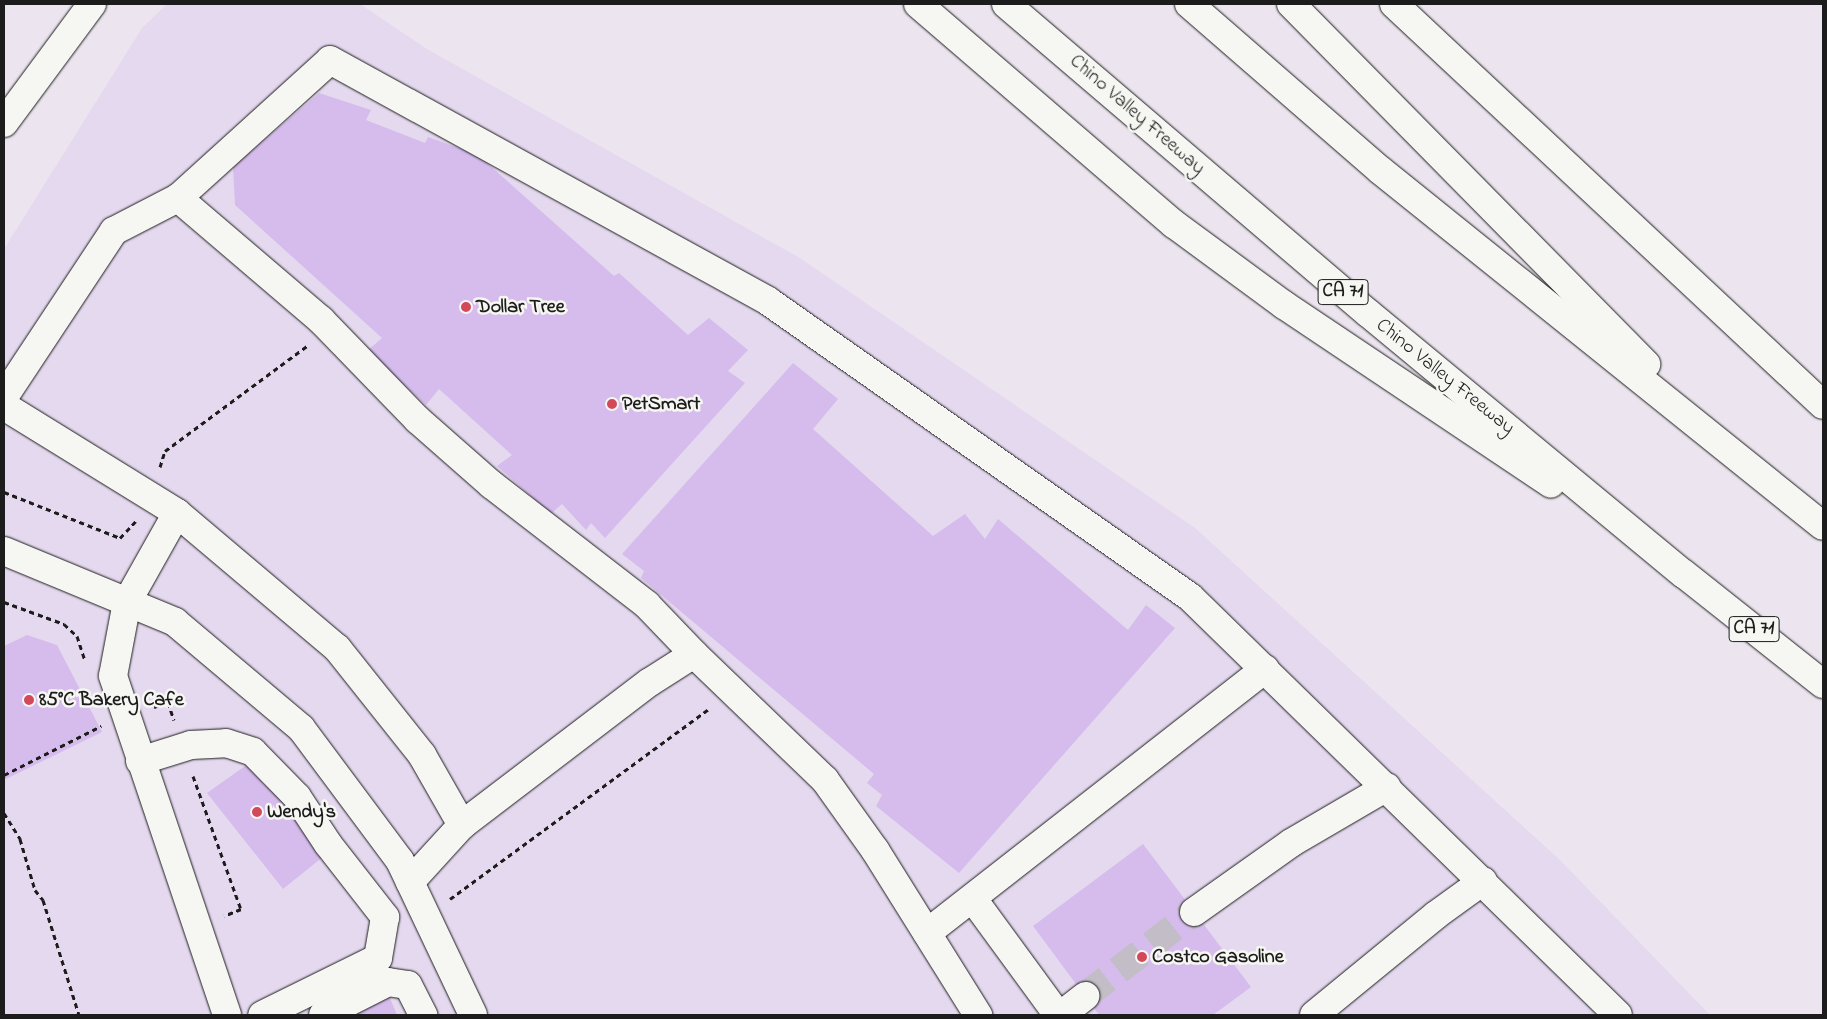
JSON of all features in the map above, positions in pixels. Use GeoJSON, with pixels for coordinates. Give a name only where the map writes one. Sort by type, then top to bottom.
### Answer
{"type":"FeatureCollection","features":[{"type":"Feature","properties":{"kind":"main road"},"geometry":{"type":"LineString","coordinates":[[4,123],[92,4]]}},
{"type":"Feature","properties":{"kind":"main road"},"geometry":{"type":"LineString","coordinates":[[918,4],[1182,230],[1284,305],[1684,574]]}},
{"type":"Feature","properties":{"kind":"main road","name":"Chino Valley Freeway"},"geometry":{"type":"LineString","coordinates":[[1006,4],[1368,313],[1684,574],[1823,684]]}},
{"type":"Feature","properties":{"kind":"main road"},"geometry":{"type":"LineString","coordinates":[[1189,4],[1380,170],[1823,526]]}},
{"type":"Feature","properties":{"kind":"main road"},"geometry":{"type":"LineString","coordinates":[[1291,4],[1735,454]]}},
{"type":"Feature","properties":{"kind":"main road"},"geometry":{"type":"LineString","coordinates":[[1394,4],[1823,405]]}},
{"type":"Feature","properties":{"kind":"main road"},"geometry":{"type":"LineString","coordinates":[[4,397],[114,231],[178,198],[330,60],[768,301],[1190,597],[1387,787],[1618,1015]]}},
{"type":"Feature","properties":{"kind":"main road"},"geometry":{"type":"LineString","coordinates":[[178,198],[330,329],[418,420],[492,485],[647,605],[694,654],[825,780],[927,933],[978,1015]]}},
{"type":"Feature","properties":{"kind":"main road"},"geometry":{"type":"LineString","coordinates":[[4,406],[177,513],[337,648],[422,755],[462,824]]}},
{"type":"Feature","properties":{"kind":"main road"},"geometry":{"type":"LineString","coordinates":[[177,513],[127,602],[112,676],[226,1015]]}},
{"type":"Feature","properties":{"kind":"main road"},"geometry":{"type":"LineString","coordinates":[[4,551],[176,622],[300,728],[400,861],[473,1015]]}},
{"type":"Feature","properties":{"kind":"main road"},"geometry":{"type":"LineString","coordinates":[[410,882],[462,824],[650,682],[694,654]]}},
{"type":"Feature","properties":{"kind":"main road"},"geometry":{"type":"LineString","coordinates":[[927,933],[973,899],[1265,669]]}},
{"type":"Feature","properties":{"kind":"main road"},"geometry":{"type":"LineString","coordinates":[[140,761],[191,745],[226,744],[253,752],[297,797],[328,844],[386,917],[378,958],[262,1015]]}},
{"type":"Feature","properties":{"kind":"main road"},"geometry":{"type":"LineString","coordinates":[[1194,912],[1290,843],[1387,787]]}},
{"type":"Feature","properties":{"kind":"main road"},"geometry":{"type":"LineString","coordinates":[[1314,1015],[1436,914],[1483,881]]}},
{"type":"Feature","properties":{"kind":"main road"},"geometry":{"type":"LineString","coordinates":[[973,899],[1060,1015],[1085,996]]}},
{"type":"Feature","properties":{"kind":"main road"},"geometry":{"type":"LineString","coordinates":[[322,1015],[388,982],[408,985],[423,1015]]}},
{"type":"Feature","properties":{"kind":"path"},"geometry":{"type":"LineString","coordinates":[[4,492],[120,538],[137,520],[165,452],[330,329]]}},
{"type":"Feature","properties":{"kind":"path"},"geometry":{"type":"LineString","coordinates":[[428,922],[445,903],[709,709],[727,686]]}},
{"type":"Feature","properties":{"kind":"path"},"geometry":{"type":"LineString","coordinates":[[4,775],[103,725]]}},
{"type":"Feature","properties":{"kind":"path"},"geometry":{"type":"LineString","coordinates":[[4,813],[20,839],[35,890],[43,900],[79,1015]]}},
{"type":"Feature","properties":{"kind":"shaded area"},"geometry":{"type":"Polygon","coordinates":[[[167,4],[360,4],[427,49],[800,258],[1195,528],[1560,860],[1710,1015],[4,1015],[4,249],[142,28],[167,4]]]}},
{"type":"Feature","properties":{"kind":"building"},"geometry":{"type":"Polygon","coordinates":[[[319,93],[371,110],[366,120],[425,143],[428,137],[478,155],[614,276],[619,273],[688,335],[709,318],[748,350],[728,371],[745,383],[605,538],[591,523],[586,530],[562,504],[551,514],[497,466],[512,455],[439,389],[426,405],[367,351],[382,338],[235,205],[233,167],[319,93]]]}},
{"type":"Feature","properties":{"kind":"building"},"geometry":{"type":"Polygon","coordinates":[[[793,363],[838,399],[813,429],[933,536],[965,514],[985,539],[998,519],[1128,630],[1146,605],[1175,628],[959,873],[876,806],[882,795],[867,783],[874,774],[641,578],[644,571],[622,554],[793,363]]]}},
{"type":"Feature","properties":{"kind":"building"},"geometry":{"type":"Polygon","coordinates":[[[27,635],[57,645],[102,732],[4,780],[4,646],[27,635]]]}},
{"type":"Feature","properties":{"kind":"building","name":"Wendy's"},"geometry":{"type":"Polygon","coordinates":[[[248,764],[265,786],[268,782],[324,856],[283,889],[207,793],[248,764]]]}},
{"type":"Feature","properties":{"kind":"building","name":"Costco Gasoline"},"geometry":{"type":"Polygon","coordinates":[[[1143,844],[1251,987],[1213,1015],[1099,1015],[1033,926],[1143,844]]]}},
{"type":"Feature","properties":{"kind":"building"},"geometry":{"type":"Polygon","coordinates":[[[389,996],[397,1015],[350,1015],[389,996]]]}},
{"type":"Feature","properties":{"kind":"tunnel"},"geometry":{"type":"LineString","coordinates":[[1085,996],[1194,912]]}},
{"type":"Feature","properties":{"kind":"place","name":"Dollar Tree"},"geometry":{"type":"Point","coordinates":[466,307]}},
{"type":"Feature","properties":{"kind":"place","name":"PetSmart"},"geometry":{"type":"Point","coordinates":[612,404]}},
{"type":"Feature","properties":{"kind":"place","name":"85°C Bakery Cafe"},"geometry":{"type":"Point","coordinates":[29,700]}},
{"type":"Feature","properties":{"kind":"place","name":"Wendy's"},"geometry":{"type":"Point","coordinates":[257,812]}},
{"type":"Feature","properties":{"kind":"place","name":"Costco Gasoline"},"geometry":{"type":"Point","coordinates":[1142,957]}}]}
